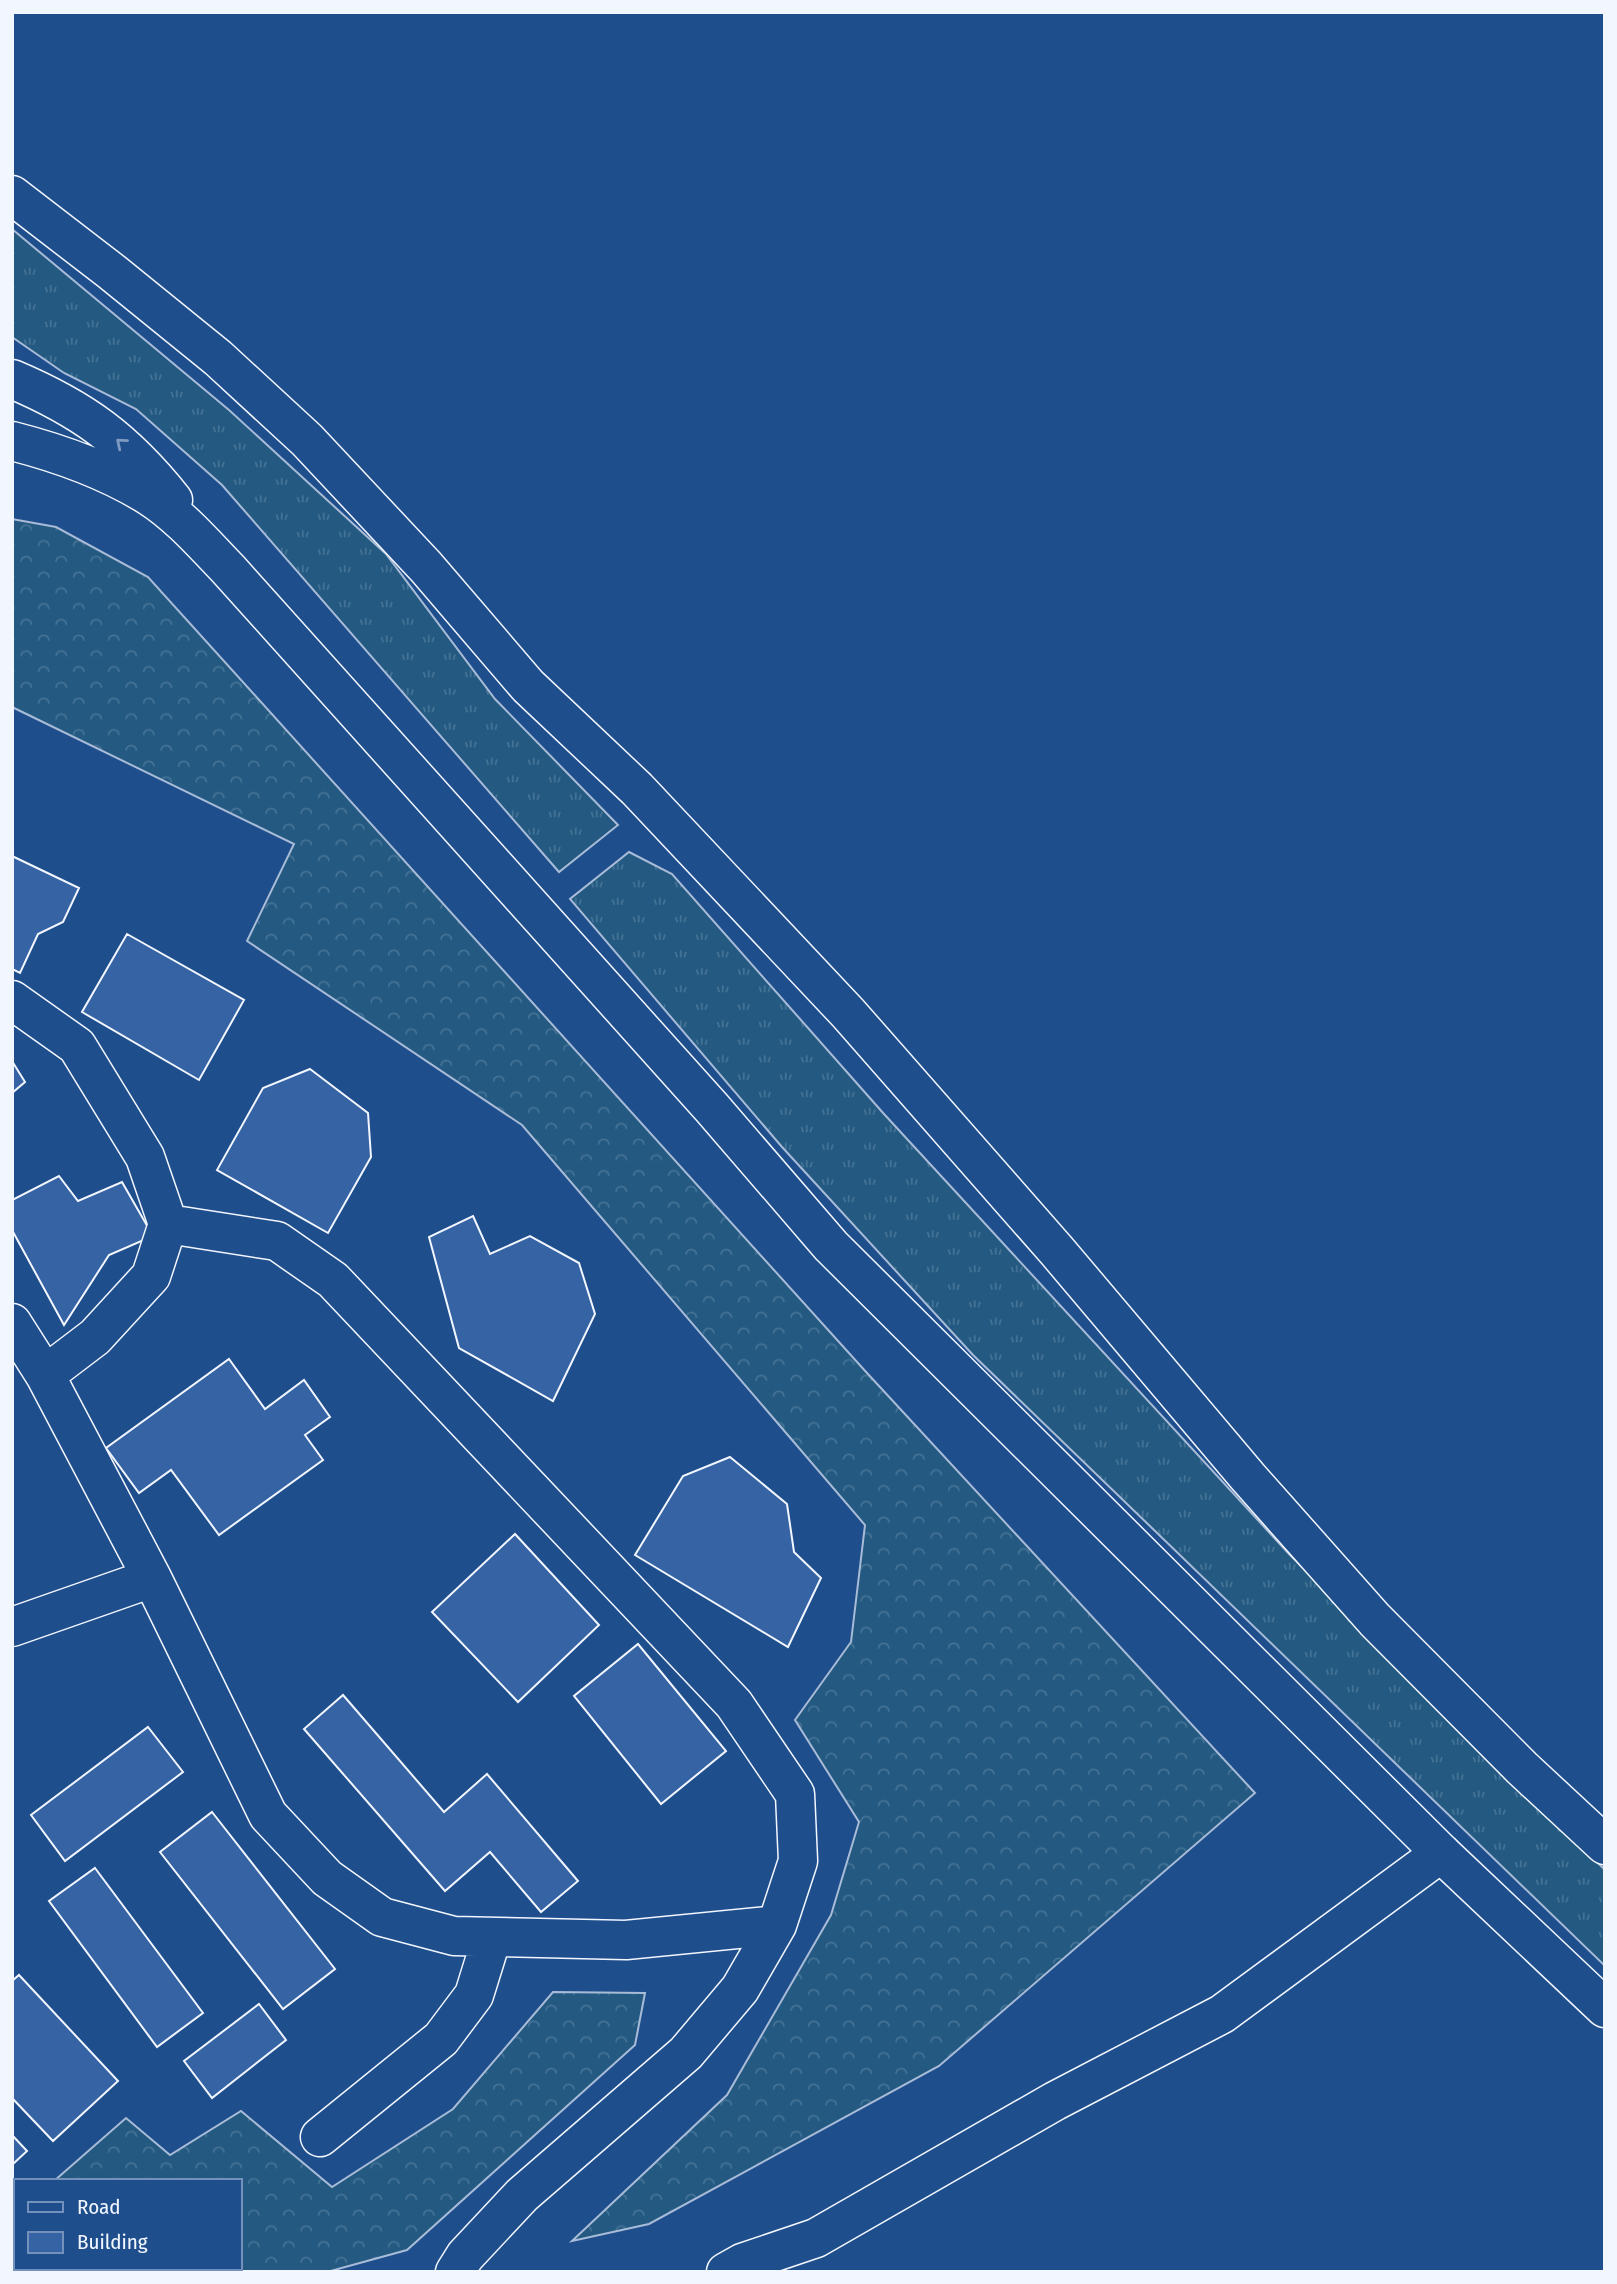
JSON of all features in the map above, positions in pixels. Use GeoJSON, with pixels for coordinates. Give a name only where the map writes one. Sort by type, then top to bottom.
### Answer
{"type":"FeatureCollection","features":[{"type":"Feature","properties":{"kind":"main road"},"geometry":{"type":"LineString","coordinates":[[12,195],[112,271],[207,350],[307,440],[426,567],[528,686],[637,789],[848,1013],[1057,1251],[1248,1477],[1375,1620],[1522,1768],[1605,1845]]}},
{"type":"Feature","properties":{"kind":"main road"},"geometry":{"type":"LineString","coordinates":[[12,379],[86,415],[127,447],[168,493],[229,570]]}},
{"type":"Feature","properties":{"kind":"main road"},"geometry":{"type":"LineString","coordinates":[[12,441],[43,449],[97,469],[149,496],[179,519],[229,570],[712,1108],[831,1246],[1441,1853],[1605,2008]]}},
{"type":"Feature","properties":{"kind":"main road"},"geometry":{"type":"LineString","coordinates":[[12,1000],[78,1046],[145,1157],[168,1224],[151,1276],[95,1337],[45,1375]]}},
{"type":"Feature","properties":{"kind":"main road"},"geometry":{"type":"LineString","coordinates":[[168,1224],[277,1241],[333,1280],[734,1704],[794,1794],[798,1861],[777,1925],[740,1989],[686,2053],[522,2195],[465,2256],[455,2272]]}},
{"type":"Feature","properties":{"kind":"main road"},"geometry":{"type":"LineString","coordinates":[[12,1323],[45,1375],[152,1578],[268,1815],[327,1878],[382,1917],[454,1936],[626,1940],[777,1925]]}},
{"type":"Feature","properties":{"kind":"main road"},"geometry":{"type":"LineString","coordinates":[[12,1628],[152,1578]]}},
{"type":"Feature","properties":{"kind":"main road"},"geometry":{"type":"LineString","coordinates":[[726,2272],[742,2263],[816,2238],[1055,2101],[1222,2014],[1441,1853]]}},
{"type":"Feature","properties":{"kind":"main road"},"geometry":{"type":"LineString","coordinates":[[320,2137],[441,2039],[474,1996],[492,1937]]}},
{"type":"Feature","properties":{"kind":"green space"},"geometry":{"type":"Polygon","coordinates":[[[12,229],[229,410],[386,554],[495,699],[618,825],[559,872],[222,485],[136,409],[64,373],[12,337],[12,229]]]}},
{"type":"Feature","properties":{"kind":"green space"},"geometry":{"type":"Polygon","coordinates":[[[12,519],[56,527],[148,577],[867,1373],[1255,1793],[939,2066],[649,2224],[572,2241],[727,2095],[831,1915],[859,1822],[795,1720],[851,1642],[865,1525],[522,1125],[247,941],[294,844],[12,707],[12,519]]]}},
{"type":"Feature","properties":{"kind":"green space"},"geometry":{"type":"Polygon","coordinates":[[[629,852],[672,874],[884,1114],[1290,1555],[1605,1870],[1605,1966],[973,1355],[782,1147],[570,899],[629,852]]]}},
{"type":"Feature","properties":{"kind":"green space"},"geometry":{"type":"Polygon","coordinates":[[[553,1992],[645,1993],[635,2045],[407,2250],[327,2272],[12,2272],[14,2216],[14,2270],[242,2270],[242,2179],[56,2179],[126,2118],[170,2155],[241,2111],[332,2187],[453,2109],[553,1992]]]}},
{"type":"Feature","properties":{"kind":"building"},"geometry":{"type":"Polygon","coordinates":[[[12,856],[79,888],[63,922],[38,934],[20,973],[12,969],[12,856]]]}},
{"type":"Feature","properties":{"kind":"building"},"geometry":{"type":"Polygon","coordinates":[[[127,934],[244,1000],[199,1080],[82,1012],[127,934]]]}},
{"type":"Feature","properties":{"kind":"building"},"geometry":{"type":"Polygon","coordinates":[[[12,1061],[25,1082],[12,1093],[12,1061]]]}},
{"type":"Feature","properties":{"kind":"building"},"geometry":{"type":"Polygon","coordinates":[[[310,1069],[368,1113],[371,1157],[328,1233],[217,1170],[263,1088],[310,1069]]]}},
{"type":"Feature","properties":{"kind":"building"},"geometry":{"type":"Polygon","coordinates":[[[59,1176],[78,1201],[122,1182],[153,1236],[109,1255],[64,1325],[12,1230],[12,1200],[59,1176]]]}},
{"type":"Feature","properties":{"kind":"building"},"geometry":{"type":"Polygon","coordinates":[[[473,1216],[490,1254],[530,1236],[579,1263],[595,1314],[553,1401],[459,1348],[429,1237],[473,1216]]]}},
{"type":"Feature","properties":{"kind":"building"},"geometry":{"type":"Polygon","coordinates":[[[229,1359],[265,1409],[304,1380],[330,1417],[305,1435],[323,1460],[219,1535],[171,1470],[139,1493],[106,1448],[229,1359]]]}},
{"type":"Feature","properties":{"kind":"building"},"geometry":{"type":"Polygon","coordinates":[[[730,1457],[787,1504],[794,1552],[821,1578],[788,1647],[635,1555],[683,1476],[730,1457]]]}},
{"type":"Feature","properties":{"kind":"building"},"geometry":{"type":"Polygon","coordinates":[[[515,1534],[599,1625],[518,1702],[432,1612],[515,1534]]]}},
{"type":"Feature","properties":{"kind":"building"},"geometry":{"type":"Polygon","coordinates":[[[638,1644],[726,1751],[661,1804],[574,1696],[638,1644]]]}},
{"type":"Feature","properties":{"kind":"building"},"geometry":{"type":"Polygon","coordinates":[[[343,1695],[444,1812],[487,1774],[578,1881],[541,1912],[490,1852],[445,1891],[304,1729],[343,1695]]]}},
{"type":"Feature","properties":{"kind":"building"},"geometry":{"type":"Polygon","coordinates":[[[148,1727],[183,1772],[65,1861],[31,1815],[148,1727]]]}},
{"type":"Feature","properties":{"kind":"building"},"geometry":{"type":"Polygon","coordinates":[[[212,1812],[335,1969],[283,2009],[160,1852],[212,1812]]]}},
{"type":"Feature","properties":{"kind":"building"},"geometry":{"type":"Polygon","coordinates":[[[95,1868],[203,2013],[157,2047],[49,1901],[95,1868]]]}},
{"type":"Feature","properties":{"kind":"building"},"geometry":{"type":"Polygon","coordinates":[[[19,1975],[118,2081],[53,2141],[12,2098],[12,1981],[19,1975]]]}},
{"type":"Feature","properties":{"kind":"building"},"geometry":{"type":"Polygon","coordinates":[[[259,2004],[286,2040],[212,2098],[184,2061],[259,2004]]]}},
{"type":"Feature","properties":{"kind":"building"},"geometry":{"type":"Polygon","coordinates":[[[12,2135],[27,2151],[12,2165],[12,2135]]]}}]}
